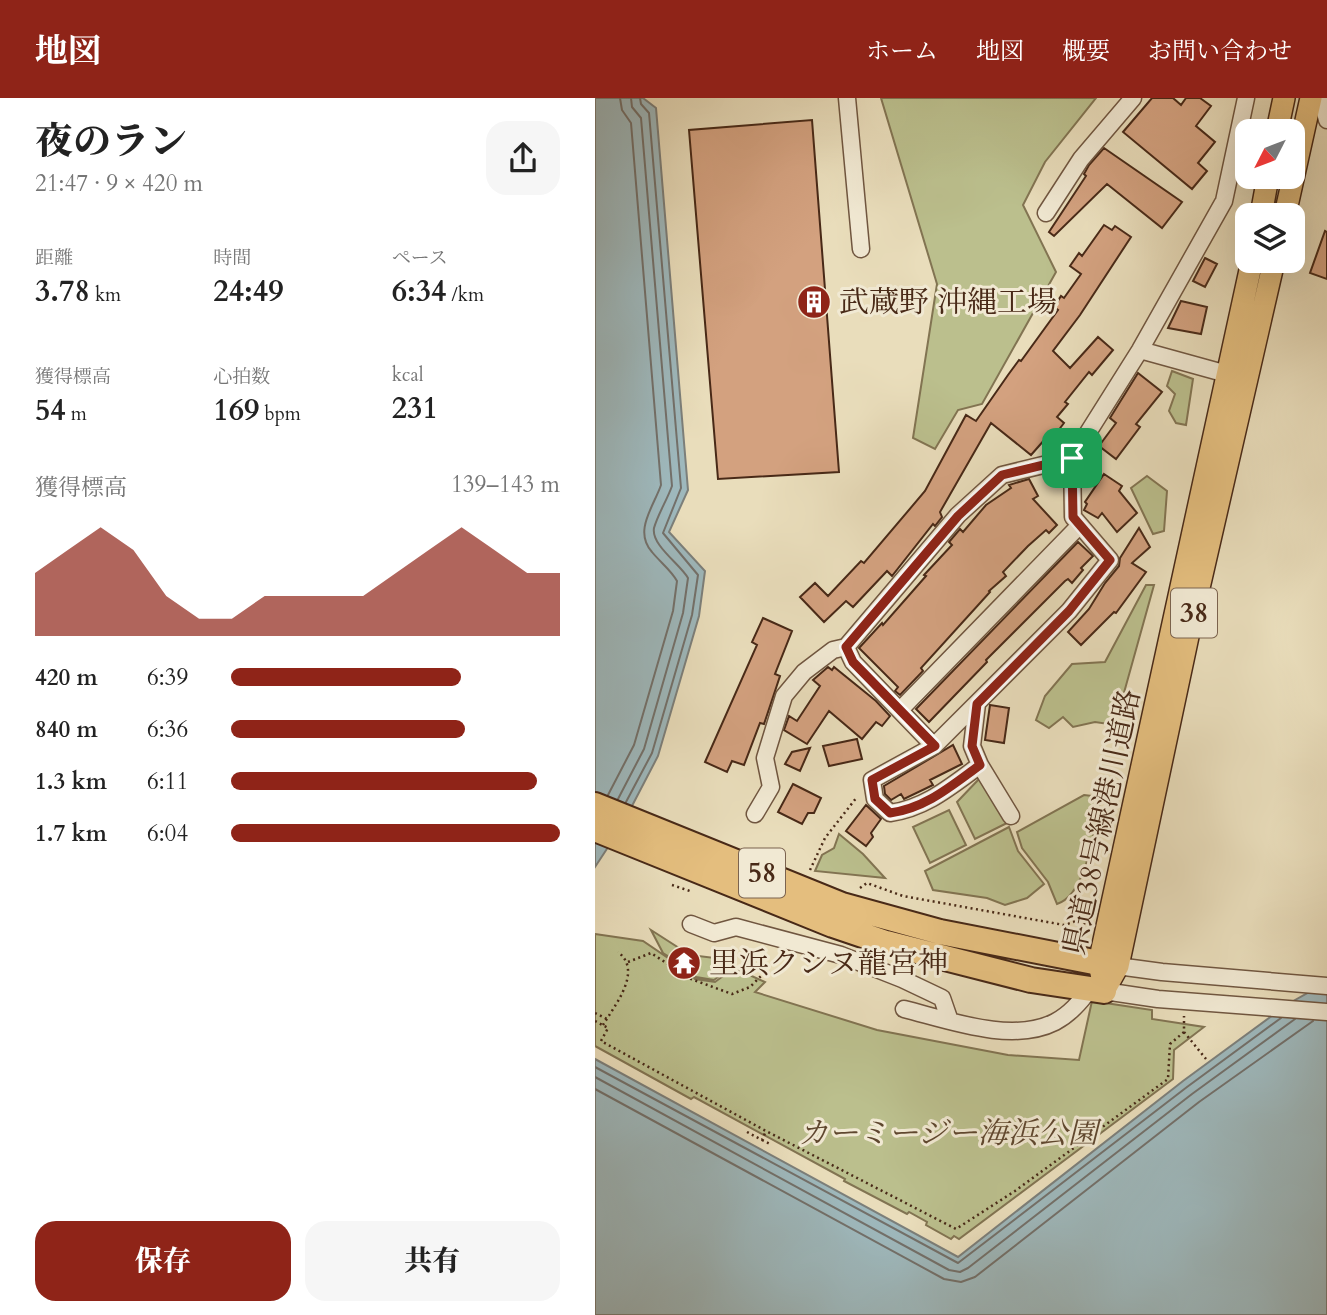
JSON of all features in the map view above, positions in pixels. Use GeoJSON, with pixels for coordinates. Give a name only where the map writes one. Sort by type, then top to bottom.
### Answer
{"type":"FeatureCollection","features":[{"type":"Feature","properties":{"kind":"highway","name":"58"},"geometry":{"type":"LineString","coordinates":[[595,805],[679,852],[833,925],[885,943],[1020,977],[1097,990]]}},
{"type":"Feature","properties":{"kind":"highway","name":"58"},"geometry":{"type":"LineString","coordinates":[[595,829],[679,852],[842,905],[940,932],[1108,964]]}},
{"type":"Feature","properties":{"kind":"main road"},"geometry":{"type":"LineString","coordinates":[[1280,119],[1284,98]]}},
{"type":"Feature","properties":{"kind":"main road"},"geometry":{"type":"LineString","coordinates":[[1288,203],[1311,98]]}},
{"type":"Feature","properties":{"kind":"main road","name":"県道38号線港川道路"},"geometry":{"type":"LineString","coordinates":[[1108,964],[1249,273]]}},
{"type":"Feature","properties":{"kind":"main road","name":"県道38号線港川道路"},"geometry":{"type":"LineString","coordinates":[[1097,990],[1108,964],[1272,273]]}},
{"type":"Feature","properties":{"kind":"street"},"geometry":{"type":"LineString","coordinates":[[847,98],[861,249]]}},
{"type":"Feature","properties":{"kind":"street"},"geometry":{"type":"LineString","coordinates":[[1046,213],[1081,159],[1133,98]]}},
{"type":"Feature","properties":{"kind":"street"},"geometry":{"type":"LineString","coordinates":[[980,765],[939,796],[909,810],[890,813],[875,799],[872,780],[935,746],[1069,611],[1110,560],[1073,517],[1072,458],[1140,349],[1224,201],[1246,98]]}},
{"type":"Feature","properties":{"kind":"street"},"geometry":{"type":"LineString","coordinates":[[1321,98],[1327,120]]}},
{"type":"Feature","properties":{"kind":"street"},"geometry":{"type":"LineString","coordinates":[[1140,349],[1227,374]]}},
{"type":"Feature","properties":{"kind":"street"},"geometry":{"type":"LineString","coordinates":[[755,814],[771,786],[765,758],[784,696],[804,671],[833,650],[846,647],[958,516],[1002,475],[1072,458]]}},
{"type":"Feature","properties":{"kind":"street"},"geometry":{"type":"LineString","coordinates":[[900,710],[1080,525]]}},
{"type":"Feature","properties":{"kind":"street"},"geometry":{"type":"LineString","coordinates":[[846,647],[853,662],[935,746]]}},
{"type":"Feature","properties":{"kind":"street"},"geometry":{"type":"LineString","coordinates":[[977,704],[972,746],[980,765],[1011,816]]}},
{"type":"Feature","properties":{"kind":"street"},"geometry":{"type":"LineString","coordinates":[[691,924],[715,933],[736,928],[841,955],[942,998],[950,1021]]}},
{"type":"Feature","properties":{"kind":"street"},"geometry":{"type":"LineString","coordinates":[[1108,964],[1327,986]]}},
{"type":"Feature","properties":{"kind":"street"},"geometry":{"type":"LineString","coordinates":[[904,1009],[1004,1031],[1052,1024],[1097,990],[1167,1000],[1327,1012]]}},
{"type":"Feature","properties":{"kind":"path"},"geometry":{"type":"LineString","coordinates":[[807,876],[825,838],[872,780]]}},
{"type":"Feature","properties":{"kind":"path"},"geometry":{"type":"LineString","coordinates":[[852,893],[867,883],[903,895],[1064,925],[1076,921],[1097,926]]}},
{"type":"Feature","properties":{"kind":"path"},"geometry":{"type":"LineString","coordinates":[[603,1025],[623,991],[630,969],[628,962],[618,952]]}},
{"type":"Feature","properties":{"kind":"path"},"geometry":{"type":"LineString","coordinates":[[628,962],[651,953],[691,979],[732,994],[750,987],[762,974]]}},
{"type":"Feature","properties":{"kind":"path"},"geometry":{"type":"LineString","coordinates":[[595,1013],[607,1019]]}},
{"type":"Feature","properties":{"kind":"path"},"geometry":{"type":"LineString","coordinates":[[1184,1016],[1184,1032],[1206,1059]]}},
{"type":"Feature","properties":{"kind":"path"},"geometry":{"type":"LineString","coordinates":[[595,1021],[608,1028],[601,1041],[766,1131],[956,1229],[1015,1191],[1168,1079],[1170,1044],[1184,1032]]}},
{"type":"Feature","properties":{"kind":"path"},"geometry":{"type":"LineString","coordinates":[[762,1140],[766,1131]]}},
{"type":"Feature","properties":{"kind":"path"},"geometry":{"type":"LineString","coordinates":[[747,1132],[770,1144]]}},
{"type":"Feature","properties":{"kind":"green space"},"geometry":{"type":"Polygon","coordinates":[[[881,98],[1096,98],[1045,162],[1023,205],[1056,272],[982,404],[958,410],[935,449],[913,438],[937,284],[881,98]]]}},
{"type":"Feature","properties":{"kind":"green space"},"geometry":{"type":"Polygon","coordinates":[[[1172,371],[1193,379],[1186,425],[1176,423],[1169,411],[1175,394],[1167,386],[1172,371]]]}},
{"type":"Feature","properties":{"kind":"green space"},"geometry":{"type":"Polygon","coordinates":[[[1147,476],[1167,491],[1164,531],[1153,534],[1131,488],[1147,476]]]}},
{"type":"Feature","properties":{"kind":"green space"},"geometry":{"type":"Polygon","coordinates":[[[1146,585],[1154,585],[1115,725],[1095,722],[1073,727],[1063,717],[1049,728],[1036,720],[1045,696],[1072,664],[1105,662],[1146,585]]]}},
{"type":"Feature","properties":{"kind":"green space"},"geometry":{"type":"Polygon","coordinates":[[[980,778],[1007,823],[975,839],[957,802],[980,778]]]}},
{"type":"Feature","properties":{"kind":"green space"},"geometry":{"type":"Polygon","coordinates":[[[1084,795],[1101,797],[1088,858],[1076,887],[1068,898],[1057,904],[1048,882],[1022,848],[1017,832],[1084,795]]]}},
{"type":"Feature","properties":{"kind":"green space"},"geometry":{"type":"Polygon","coordinates":[[[949,810],[966,845],[930,863],[913,827],[949,810]]]}},
{"type":"Feature","properties":{"kind":"green space"},"geometry":{"type":"Polygon","coordinates":[[[1009,827],[1018,851],[1044,884],[1027,898],[1005,905],[987,898],[933,890],[925,871],[1009,827]]]}},
{"type":"Feature","properties":{"kind":"green space"},"geometry":{"type":"Polygon","coordinates":[[[839,834],[863,854],[885,878],[815,871],[822,855],[834,848],[839,834]]]}},
{"type":"Feature","properties":{"kind":"green space"},"geometry":{"type":"Polygon","coordinates":[[[651,930],[690,955],[732,960],[731,967],[714,980],[696,977],[692,971],[663,953],[651,930]]]}},
{"type":"Feature","properties":{"kind":"green space","name":"カーミージー海浜公園"},"geometry":{"type":"Polygon","coordinates":[[[595,934],[643,941],[695,979],[715,982],[734,968],[765,982],[755,992],[877,1030],[1008,1055],[1079,1060],[1092,1001],[1152,1010],[1152,1019],[1204,1027],[1174,1050],[1173,1079],[959,1239],[954,1236],[951,1239],[909,1212],[907,1214],[844,1181],[845,1179],[694,1097],[691,1099],[595,1046],[595,934]]]}},
{"type":"Feature","properties":{"kind":"water"},"geometry":{"type":"Polygon","coordinates":[[[595,98],[643,98],[656,108],[688,490],[669,532],[705,571],[699,616],[658,756],[620,829],[595,867],[595,98]]]}},
{"type":"Feature","properties":{"kind":"water"},"geometry":{"type":"Polygon","coordinates":[[[1327,982],[1327,1315],[595,1315],[595,1059],[958,1257],[1183,1081],[1288,1004],[1327,982]]]}},
{"type":"Feature","properties":{"kind":"building"},"geometry":{"type":"Polygon","coordinates":[[[1152,98],[1173,98],[1181,105],[1186,98],[1200,98],[1211,106],[1196,126],[1215,142],[1198,163],[1207,171],[1192,189],[1123,132],[1152,98]]]}},
{"type":"Feature","properties":{"kind":"building","name":"武蔵野 沖縄工場"},"geometry":{"type":"Polygon","coordinates":[[[812,120],[839,472],[718,479],[689,130],[812,120]]]}},
{"type":"Feature","properties":{"kind":"building"},"geometry":{"type":"Polygon","coordinates":[[[1104,148],[1182,202],[1162,228],[1107,184],[1054,236],[1049,232],[1086,176],[1084,174],[1089,165],[1104,148]]]}},
{"type":"Feature","properties":{"kind":"building"},"geometry":{"type":"Polygon","coordinates":[[[1104,225],[1112,230],[1115,226],[1131,237],[1053,351],[1070,368],[1098,337],[1113,350],[1092,375],[1089,372],[1065,402],[1068,404],[1057,417],[1064,423],[1051,440],[1046,438],[1031,455],[991,423],[940,512],[942,517],[935,526],[933,524],[892,576],[887,571],[853,607],[846,601],[824,622],[800,597],[815,583],[828,596],[861,561],[864,563],[925,491],[966,415],[976,421],[1058,310],[1054,307],[1061,296],[1064,298],[1081,274],[1070,266],[1079,253],[1082,256],[1104,225]]]}},
{"type":"Feature","properties":{"kind":"building"},"geometry":{"type":"Polygon","coordinates":[[[1325,231],[1327,232],[1327,279],[1310,273],[1325,231]]]}},
{"type":"Feature","properties":{"kind":"building"},"geometry":{"type":"Polygon","coordinates":[[[1205,258],[1217,264],[1205,287],[1193,281],[1205,258]]]}},
{"type":"Feature","properties":{"kind":"building"},"geometry":{"type":"Polygon","coordinates":[[[1181,301],[1207,307],[1201,334],[1168,328],[1181,301]]]}},
{"type":"Feature","properties":{"kind":"building"},"geometry":{"type":"Polygon","coordinates":[[[1138,373],[1162,392],[1136,424],[1140,427],[1116,459],[1099,446],[1116,423],[1110,418],[1138,373]]]}},
{"type":"Feature","properties":{"kind":"building"},"geometry":{"type":"Polygon","coordinates":[[[1104,474],[1122,486],[1119,491],[1137,513],[1117,532],[1102,513],[1098,518],[1084,510],[1087,504],[1085,502],[1104,474]]]}},
{"type":"Feature","properties":{"kind":"building"},"geometry":{"type":"Polygon","coordinates":[[[1029,479],[1038,496],[1033,499],[1057,525],[1049,533],[1046,530],[1003,572],[1006,576],[989,591],[900,695],[895,691],[898,687],[859,648],[926,576],[924,575],[952,545],[949,542],[960,529],[963,532],[986,505],[1011,488],[1009,485],[1029,479]]]}},
{"type":"Feature","properties":{"kind":"building"},"geometry":{"type":"Polygon","coordinates":[[[1139,528],[1150,547],[1132,563],[1146,572],[1116,613],[1081,645],[1068,632],[1089,609],[1119,566],[1120,558],[1139,528]]]}},
{"type":"Feature","properties":{"kind":"building"},"geometry":{"type":"Polygon","coordinates":[[[1078,542],[1093,556],[1081,568],[1083,570],[1072,583],[1068,579],[1065,581],[929,722],[916,709],[1078,542]]]}},
{"type":"Feature","properties":{"kind":"building"},"geometry":{"type":"Polygon","coordinates":[[[763,618],[792,631],[775,674],[780,676],[764,724],[760,723],[744,765],[732,761],[727,772],[705,762],[757,645],[752,642],[763,618]]]}},
{"type":"Feature","properties":{"kind":"building"},"geometry":{"type":"Polygon","coordinates":[[[828,667],[832,670],[834,667],[890,716],[882,726],[876,722],[862,739],[829,711],[807,744],[784,730],[789,716],[797,721],[820,686],[813,680],[828,667]]]}},
{"type":"Feature","properties":{"kind":"building"},"geometry":{"type":"Polygon","coordinates":[[[990,705],[1009,708],[1004,743],[985,740],[990,705]]]}},
{"type":"Feature","properties":{"kind":"building"},"geometry":{"type":"Polygon","coordinates":[[[857,739],[862,759],[829,766],[823,746],[857,739]]]}},
{"type":"Feature","properties":{"kind":"building"},"geometry":{"type":"Polygon","coordinates":[[[953,745],[962,764],[930,780],[933,785],[904,799],[901,794],[891,800],[885,794],[884,786],[953,745]]]}},
{"type":"Feature","properties":{"kind":"building"},"geometry":{"type":"Polygon","coordinates":[[[810,748],[800,771],[785,764],[792,752],[810,748]]]}},
{"type":"Feature","properties":{"kind":"building"},"geometry":{"type":"Polygon","coordinates":[[[793,784],[821,798],[814,813],[808,813],[802,824],[778,812],[793,784]]]}},
{"type":"Feature","properties":{"kind":"building"},"geometry":{"type":"Polygon","coordinates":[[[866,805],[881,819],[866,846],[846,831],[866,805]]]}},
{"type":"Feature","properties":{"kind":"place","name":"武蔵野 沖縄工場"},"geometry":{"type":"Point","coordinates":[814,302]}},
{"type":"Feature","properties":{"kind":"place","name":"里浜クシヌ龍宮神"},"geometry":{"type":"Point","coordinates":[684,963]}},
{"type":"Feature","properties":{"kind":"route"},"geometry":{"type":"LineString","coordinates":[[1072,458],[1073,517],[1110,560],[1069,611],[977,704],[972,746],[980,765],[939,796],[909,810],[890,813],[875,799],[872,780],[935,746],[853,662],[846,647],[958,516],[1002,475],[1072,458]]}}]}
